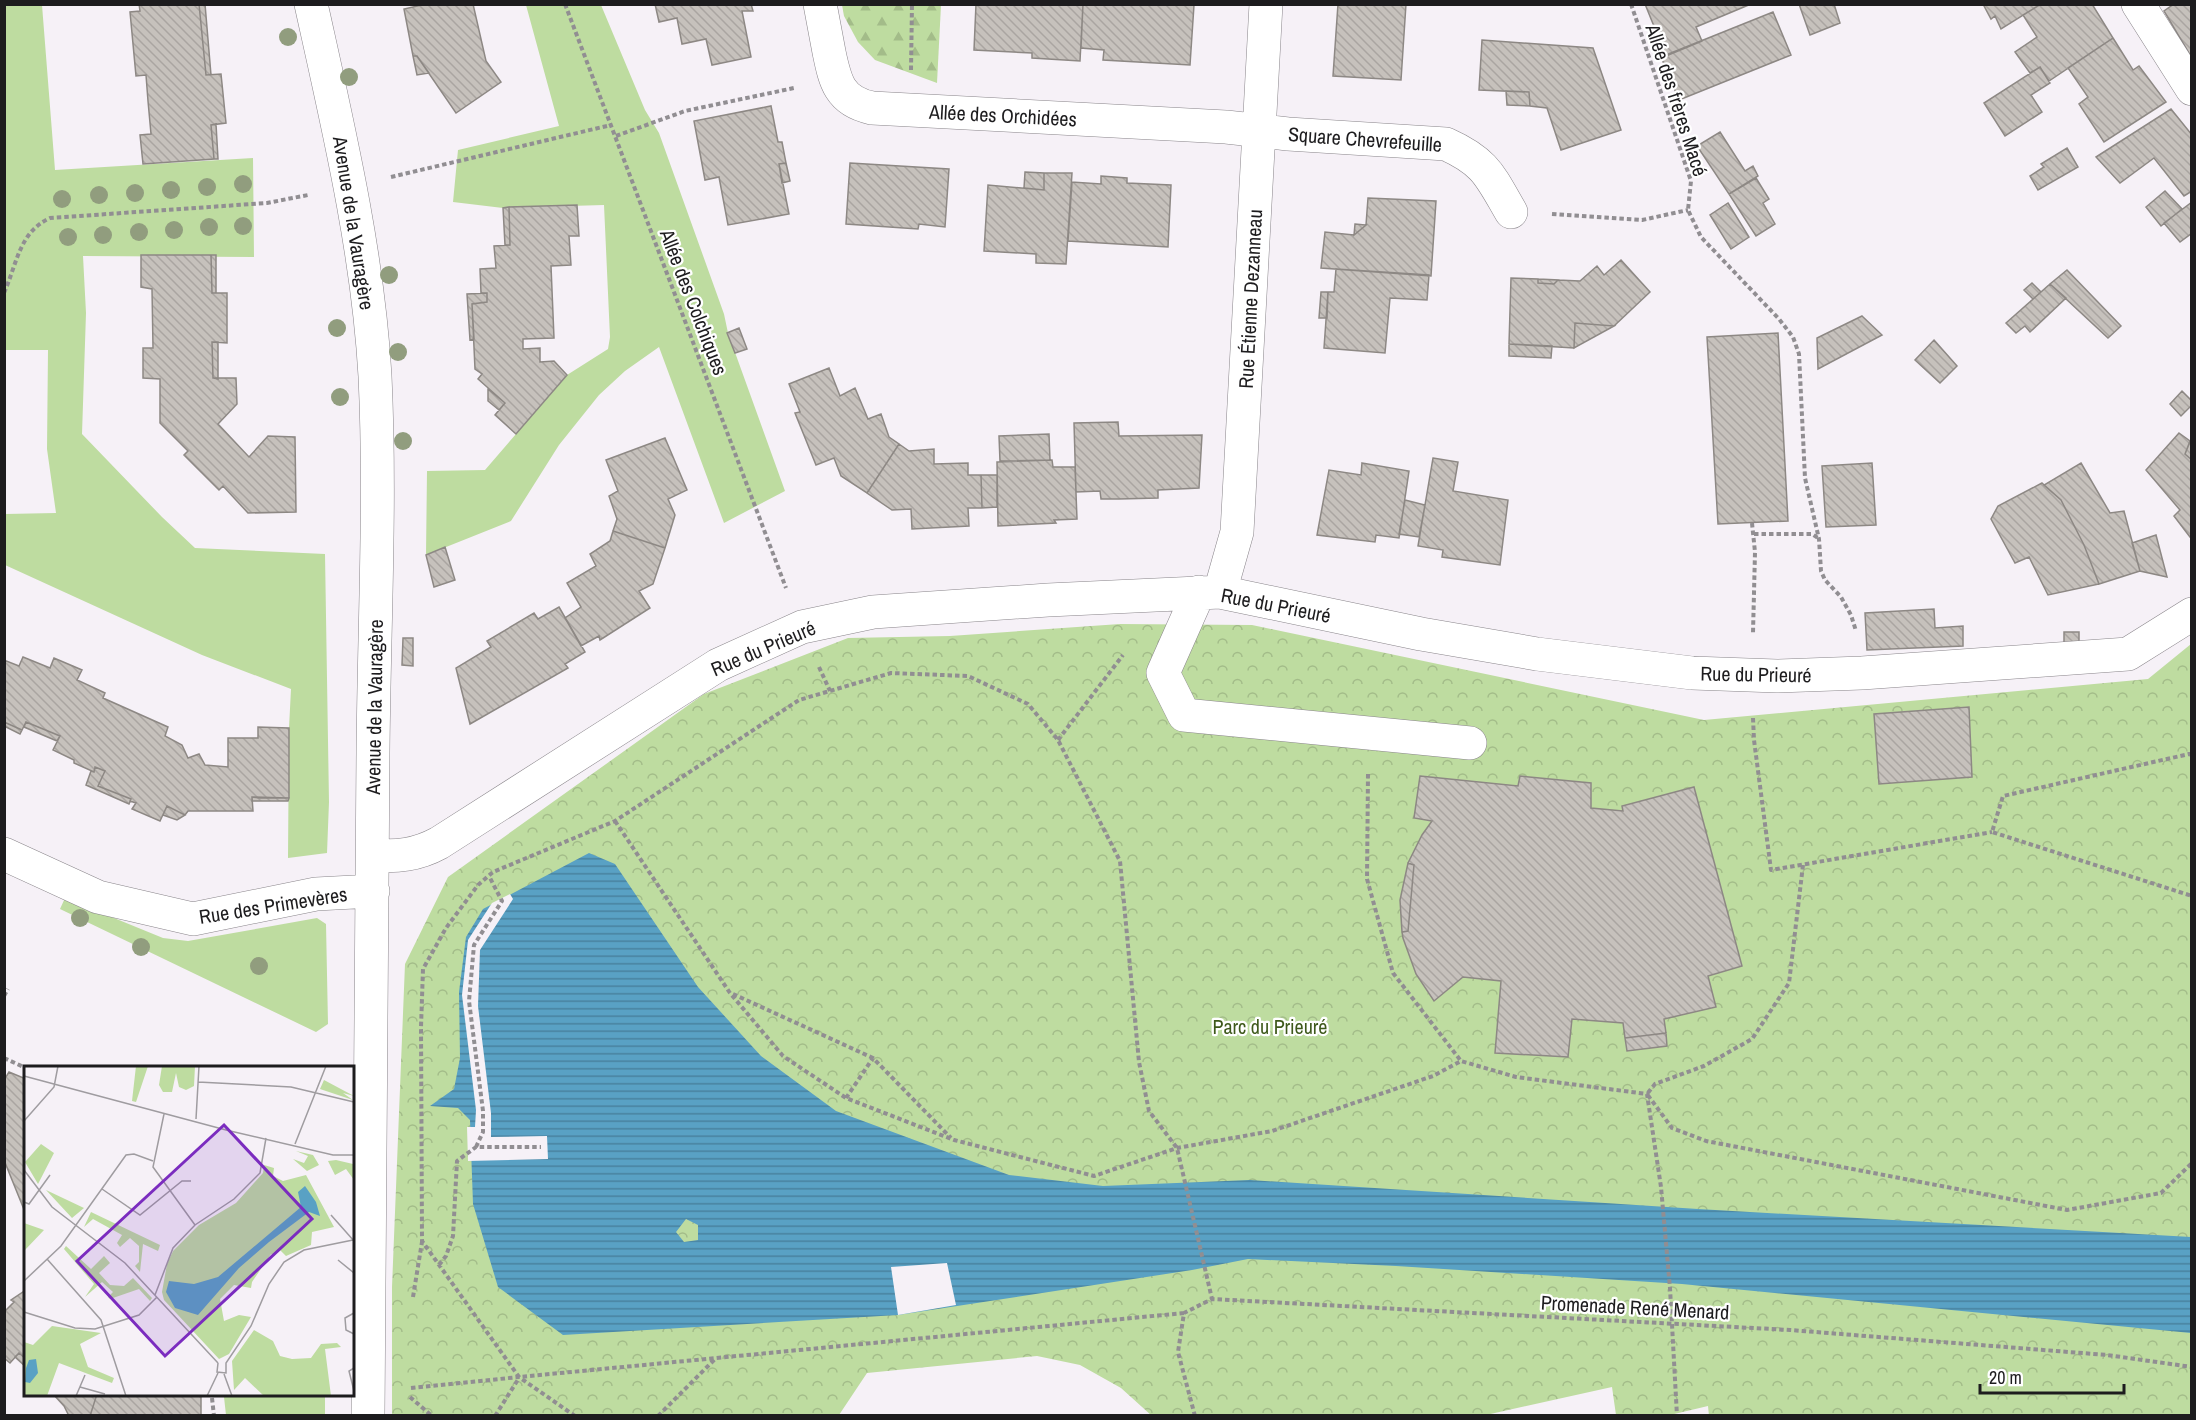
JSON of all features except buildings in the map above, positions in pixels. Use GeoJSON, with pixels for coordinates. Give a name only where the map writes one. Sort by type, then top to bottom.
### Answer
{"type":"FeatureCollection","features":[{"type":"Feature","properties":{"kind":"street","name":"Avenue de la Vauragère"},"geometry":{"type":"LineString","coordinates":[[311,4],[347,170],[367,297],[375,374],[368,1416]]}},
{"type":"Feature","properties":{"kind":"street","name":"Allée des Orchidées"},"geometry":{"type":"LineString","coordinates":[[820,4],[835,79],[849,99],[860,105],[1259,131]]}},
{"type":"Feature","properties":{"kind":"street","name":"Rue Étienne Dezanneau"},"geometry":{"type":"LineString","coordinates":[[1266,4],[1237,532],[1210,592],[1163,673],[1184,715],[1367,733]]}},
{"type":"Feature","properties":{"kind":"street"},"geometry":{"type":"LineString","coordinates":[[2138,4],[2192,89]]}},
{"type":"Feature","properties":{"kind":"street","name":"Square Chevrefeuille"},"geometry":{"type":"LineString","coordinates":[[1259,131],[1446,144],[1469,155],[1487,171],[1511,212]]}},
{"type":"Feature","properties":{"kind":"street","name":"Rue du Prieuré"},"geometry":{"type":"LineString","coordinates":[[373,855],[396,857],[430,848],[718,665],[802,627],[873,612],[1210,592],[1421,634],[1536,654],[1692,673],[1792,676],[1874,673],[2128,654],[2192,614]]}},
{"type":"Feature","properties":{"kind":"street"},"geometry":{"type":"LineString","coordinates":[[1367,733],[1470,742]]}},
{"type":"Feature","properties":{"kind":"street","name":"Rue des Primevères"},"geometry":{"type":"LineString","coordinates":[[4,854],[98,897],[193,919],[316,894],[373,891]]}},
{"type":"Feature","properties":{"kind":"path","name":"Allée des Colchiques"},"geometry":{"type":"LineString","coordinates":[[566,4],[788,595]]}},
{"type":"Feature","properties":{"kind":"path"},"geometry":{"type":"LineString","coordinates":[[910,110],[912,4]]}},
{"type":"Feature","properties":{"kind":"path","name":"Allée des frères Macé"},"geometry":{"type":"LineString","coordinates":[[1631,4],[1690,181],[1688,210],[1701,237],[1779,319],[1793,337],[1799,354],[1805,477],[1819,539],[1822,576],[1841,597],[1851,615],[1856,633]]}},
{"type":"Feature","properties":{"kind":"path"},"geometry":{"type":"LineString","coordinates":[[616,136],[685,111],[835,79]]}},
{"type":"Feature","properties":{"kind":"path"},"geometry":{"type":"LineString","coordinates":[[391,177],[611,125]]}},
{"type":"Feature","properties":{"kind":"path"},"geometry":{"type":"LineString","coordinates":[[4,293],[29,231],[50,218],[267,203],[311,194]]}},
{"type":"Feature","properties":{"kind":"path"},"geometry":{"type":"LineString","coordinates":[[1546,214],[1642,220],[1688,210]]}},
{"type":"Feature","properties":{"kind":"path"},"geometry":{"type":"LineString","coordinates":[[1752,523],[1754,534],[1753,642]]}},
{"type":"Feature","properties":{"kind":"path"},"geometry":{"type":"LineString","coordinates":[[1754,534],[1812,534],[1819,539]]}},
{"type":"Feature","properties":{"kind":"path"},"geometry":{"type":"LineString","coordinates":[[1058,740],[1124,654]]}},
{"type":"Feature","properties":{"kind":"path"},"geometry":{"type":"LineString","coordinates":[[575,1416],[519,1377],[422,1241],[423,969],[446,928],[478,885],[493,872],[615,821],[799,700],[891,673],[968,676],[1028,704],[1058,740],[1120,861],[1139,1062],[1149,1111],[1177,1148],[1212,1299]]}},
{"type":"Feature","properties":{"kind":"path"},"geometry":{"type":"LineString","coordinates":[[1753,712],[1754,740],[1771,870],[1992,832],[2192,896]]}},
{"type":"Feature","properties":{"kind":"path"},"geometry":{"type":"LineString","coordinates":[[1367,733],[1368,879],[1393,973],[1461,1061],[1516,1077],[1647,1094],[1672,1128],[1706,1141],[2067,1210],[2161,1193],[2192,1163]]}},
{"type":"Feature","properties":{"kind":"path"},"geometry":{"type":"LineString","coordinates":[[1992,832],[2003,796],[2191,754]]}},
{"type":"Feature","properties":{"kind":"path"},"geometry":{"type":"LineString","coordinates":[[615,821],[730,993],[783,1056],[846,1098],[954,1140],[1094,1176],[1177,1148],[1272,1131],[1433,1076],[1461,1061]]}},
{"type":"Feature","properties":{"kind":"path"},"geometry":{"type":"LineString","coordinates":[[487,863],[493,872]]}},
{"type":"Feature","properties":{"kind":"path"},"geometry":{"type":"LineString","coordinates":[[1677,1416],[1670,1288],[1661,1187],[1647,1094],[1655,1084],[1704,1066],[1752,1039],[1788,983],[1803,865]]}},
{"type":"Feature","properties":{"kind":"path"},"geometry":{"type":"LineString","coordinates":[[439,1265],[446,1256],[453,1236],[457,1161],[476,1147],[483,1132],[483,1112],[469,1001],[474,945],[502,901],[489,876]]}},
{"type":"Feature","properties":{"kind":"path"},"geometry":{"type":"LineString","coordinates":[[4,996],[8,989]]}},
{"type":"Feature","properties":{"kind":"path"},"geometry":{"type":"LineString","coordinates":[[730,993],[873,1058],[954,1140]]}},
{"type":"Feature","properties":{"kind":"path"},"geometry":{"type":"LineString","coordinates":[[4,1058],[24,1067]]}},
{"type":"Feature","properties":{"kind":"path"},"geometry":{"type":"LineString","coordinates":[[846,1098],[873,1058]]}},
{"type":"Feature","properties":{"kind":"path"},"geometry":{"type":"LineString","coordinates":[[476,1147],[541,1147]]}},
{"type":"Feature","properties":{"kind":"path","name":"Promenade René Menard"},"geometry":{"type":"LineString","coordinates":[[1184,1313],[1212,1299],[1790,1330],[2095,1354],[2192,1367]]}},
{"type":"Feature","properties":{"kind":"path"},"geometry":{"type":"LineString","coordinates":[[400,1389],[1184,1313],[1178,1352],[1195,1416]]}},
{"type":"Feature","properties":{"kind":"path"},"geometry":{"type":"LineString","coordinates":[[658,1416],[716,1358]]}},
{"type":"Feature","properties":{"kind":"path"},"geometry":{"type":"LineString","coordinates":[[495,1416],[519,1377]]}},
{"type":"Feature","properties":{"kind":"path"},"geometry":{"type":"LineString","coordinates":[[212,1398],[214,1416]]}},
{"type":"Feature","properties":{"kind":"green space"},"geometry":{"type":"Polygon","coordinates":[[[5,5],[42,5],[55,170],[253,158],[254,257],[83,256],[86,313],[82,434],[195,548],[325,554],[329,802],[327,853],[288,858],[291,689],[202,655],[5,565],[5,514],[56,513],[47,449],[48,350],[4,350],[5,5]]]}},
{"type":"Feature","properties":{"kind":"green space"},"geometry":{"type":"Polygon","coordinates":[[[526,5],[601,5],[645,110],[659,133],[785,491],[724,523],[659,347],[625,371],[599,395],[559,445],[511,521],[426,555],[427,471],[485,470],[567,375],[608,349],[610,337],[604,205],[503,208],[453,202],[458,150],[559,126],[526,5]]]}},
{"type":"Feature","properties":{"kind":"green space"},"geometry":{"type":"Polygon","coordinates":[[[842,5],[941,5],[937,83],[875,60],[858,42],[844,16],[842,5]]]}},
{"type":"Feature","properties":{"kind":"green space","name":"Parc du Prieuré"},"geometry":{"type":"Polygon","coordinates":[[[1120,624],[1252,625],[1704,720],[2148,679],[2191,644],[2191,1415],[1709,1416],[1708,1406],[1670,1415],[1616,1415],[1612,1387],[1486,1415],[1152,1416],[1121,1388],[1080,1365],[1037,1356],[867,1373],[839,1415],[392,1416],[392,1287],[405,964],[448,877],[704,694],[848,638],[950,636],[1120,624]]]}},
{"type":"Feature","properties":{"kind":"green space"},"geometry":{"type":"Polygon","coordinates":[[[65,898],[163,938],[188,941],[317,918],[326,924],[328,1024],[316,1032],[60,909],[65,898]]]}},
{"type":"Feature","properties":{"kind":"green space"},"geometry":{"type":"Polygon","coordinates":[[[210,1396],[325,1396],[325,1415],[226,1415],[224,1397],[210,1396]]]}},
{"type":"Feature","properties":{"kind":"water"},"geometry":{"type":"Polygon","coordinates":[[[589,853],[615,864],[698,987],[761,1056],[836,1111],[1009,1175],[1103,1186],[1250,1180],[1698,1209],[2191,1237],[2191,1333],[1682,1284],[1248,1259],[1192,1270],[898,1315],[563,1335],[498,1287],[473,1204],[470,1120],[458,1108],[430,1106],[454,1089],[460,1058],[459,992],[466,937],[483,909],[589,853]],[[686,1219],[676,1232],[684,1242],[698,1240],[698,1225],[686,1219]]]}},
{"type":"Feature","properties":{"kind":"pier"},"geometry":{"type":"Polygon","coordinates":[[[510,894],[513,899],[480,950],[478,1006],[491,1113],[491,1137],[547,1136],[548,1159],[468,1161],[467,1127],[475,1127],[476,1110],[462,995],[468,940],[492,903],[510,894]]]}},
{"type":"Feature","properties":{"kind":"pier"},"geometry":{"type":"Polygon","coordinates":[[[947,1263],[956,1305],[898,1315],[891,1267],[947,1263]]]}}]}
